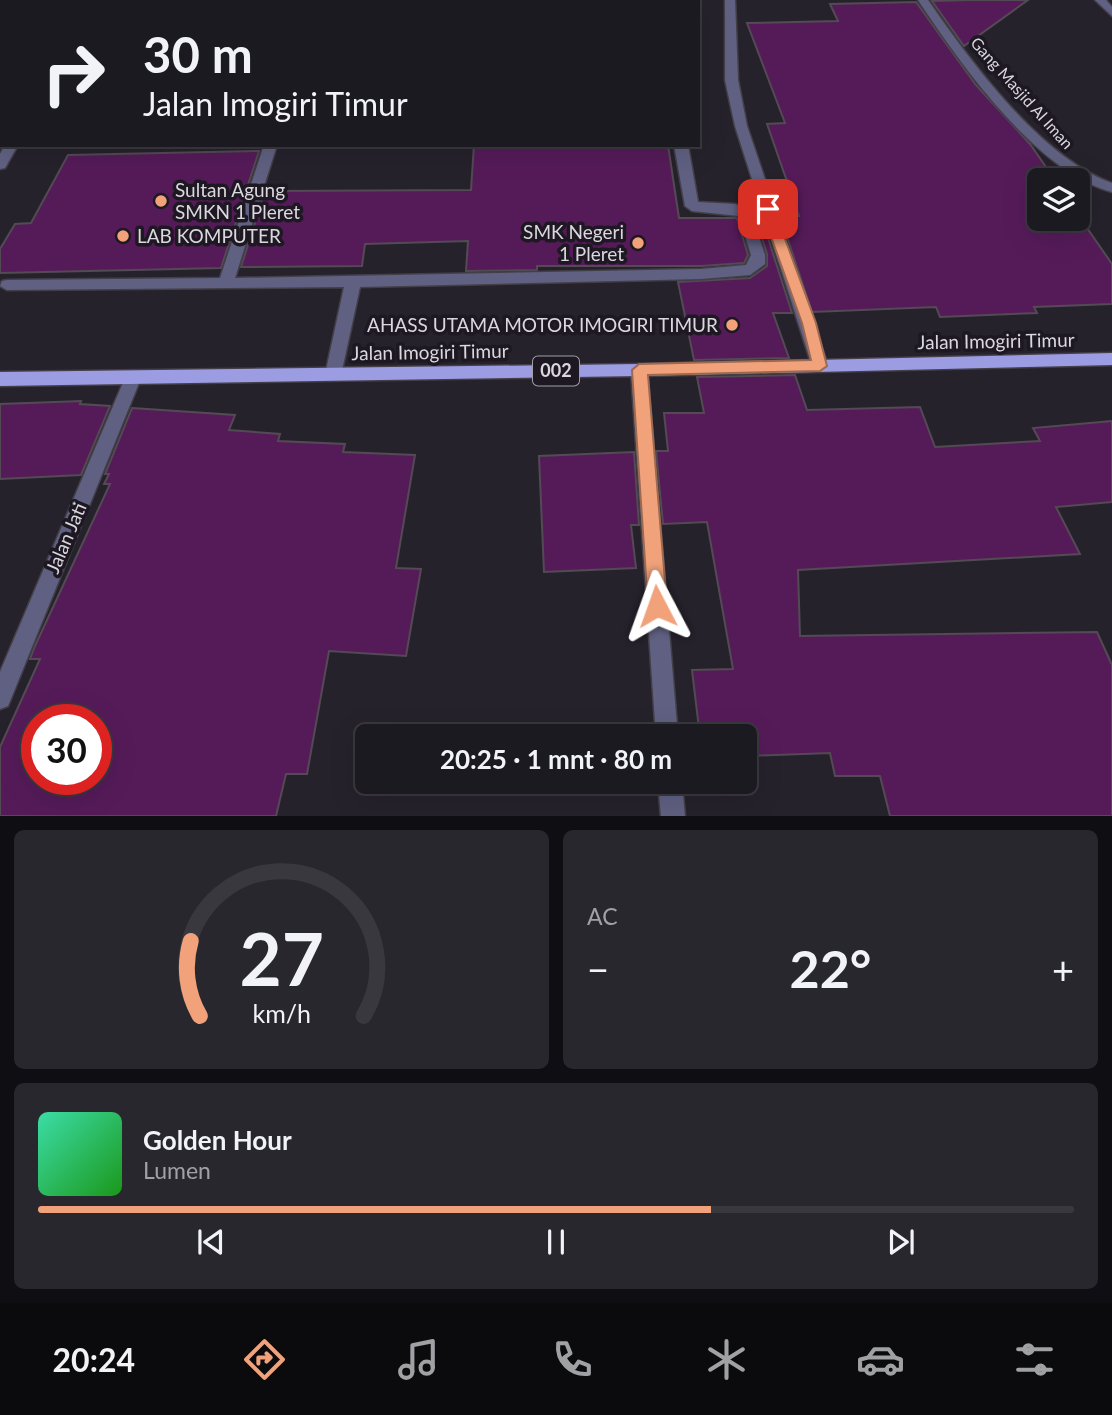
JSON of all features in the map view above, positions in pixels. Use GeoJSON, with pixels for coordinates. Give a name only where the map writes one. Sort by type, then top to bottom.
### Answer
{"type":"FeatureCollection","features":[{"type":"Feature","properties":{"kind":"main road","name":"Jalan Imogiri Timur"},"geometry":{"type":"LineString","coordinates":[[0,379],[639,370],[1112,359]]}},
{"type":"Feature","properties":{"kind":"street"},"geometry":{"type":"LineString","coordinates":[[730,0],[733,87],[740,121],[759,186],[809,323],[820,366]]}},
{"type":"Feature","properties":{"kind":"street","name":"Gang Masjid Al Iman"},"geometry":{"type":"LineString","coordinates":[[923,0],[944,32],[988,87],[1062,164],[1089,182],[1112,188]]}},
{"type":"Feature","properties":{"kind":"street"},"geometry":{"type":"LineString","coordinates":[[1100,0],[1112,13]]}},
{"type":"Feature","properties":{"kind":"street"},"geometry":{"type":"LineString","coordinates":[[0,165],[11,147]]}},
{"type":"Feature","properties":{"kind":"street"},"geometry":{"type":"LineString","coordinates":[[226,282],[270,147]]}},
{"type":"Feature","properties":{"kind":"street"},"geometry":{"type":"LineString","coordinates":[[7,285],[353,282],[701,274],[750,270],[757,264],[758,255],[745,213],[735,209],[692,206],[681,147]]}},
{"type":"Feature","properties":{"kind":"street"},"geometry":{"type":"LineString","coordinates":[[333,375],[353,282]]}},
{"type":"Feature","properties":{"kind":"street"},"geometry":{"type":"LineString","coordinates":[[639,370],[666,724]]}},
{"type":"Feature","properties":{"kind":"street","name":"Jalan Jati"},"geometry":{"type":"LineString","coordinates":[[0,698],[133,378]]}},
{"type":"Feature","properties":{"kind":"street"},"geometry":{"type":"LineString","coordinates":[[671,794],[673,816]]}},
{"type":"Feature","properties":{"kind":"building"},"geometry":{"type":"Polygon","coordinates":[[[1028,0],[964,46],[932,1],[1028,0]]]}},
{"type":"Feature","properties":{"kind":"building"},"geometry":{"type":"Polygon","coordinates":[[[916,2],[976,85],[1030,144],[1047,168],[1027,168],[1027,231],[1089,231],[1112,264],[1112,304],[1034,307],[1037,313],[940,317],[936,307],[812,312],[780,216],[799,216],[767,124],[785,123],[747,23],[838,21],[830,4],[916,2]]]}},
{"type":"Feature","properties":{"kind":"building"},"geometry":{"type":"Polygon","coordinates":[[[474,147],[668,147],[679,218],[737,218],[748,255],[744,263],[701,266],[537,266],[537,270],[466,271],[468,241],[365,244],[362,266],[241,267],[265,191],[471,190],[474,147]]]}},
{"type":"Feature","properties":{"kind":"building"},"geometry":{"type":"Polygon","coordinates":[[[259,151],[221,268],[0,273],[0,249],[15,224],[31,223],[68,155],[259,151]]]}},
{"type":"Feature","properties":{"kind":"building","name":"AHASS UTAMA MOTOR IMOGIRI TIMUR"},"geometry":{"type":"Polygon","coordinates":[[[761,216],[792,313],[773,313],[789,358],[694,360],[678,282],[750,278],[767,266],[767,254],[755,217],[761,216]]]}},
{"type":"Feature","properties":{"kind":"building"},"geometry":{"type":"Polygon","coordinates":[[[795,375],[807,410],[920,407],[935,447],[1040,441],[1033,428],[1112,421],[1112,502],[1056,507],[1080,554],[798,570],[800,636],[1097,632],[1112,665],[1112,816],[890,816],[880,776],[835,776],[830,753],[757,756],[757,724],[698,724],[692,670],[733,669],[707,522],[663,524],[656,451],[668,451],[664,413],[704,413],[697,377],[795,375]]]}},
{"type":"Feature","properties":{"kind":"building"},"geometry":{"type":"Polygon","coordinates":[[[81,401],[80,404],[110,406],[81,475],[0,479],[0,404],[81,401]]]}},
{"type":"Feature","properties":{"kind":"building"},"geometry":{"type":"Polygon","coordinates":[[[132,408],[235,415],[229,430],[280,434],[278,441],[345,444],[343,452],[415,455],[396,568],[421,569],[406,656],[329,651],[307,774],[286,774],[276,816],[0,816],[0,747],[40,659],[30,659],[35,646],[110,484],[104,484],[109,474],[105,474],[132,408]]]}},
{"type":"Feature","properties":{"kind":"building"},"geometry":{"type":"Polygon","coordinates":[[[634,452],[639,525],[631,525],[636,568],[544,572],[539,456],[634,452]]]}},
{"type":"Feature","properties":{"kind":"place","name":"Sultan Agung SMKN 1 Pleret"},"geometry":{"type":"Point","coordinates":[161,201]}},
{"type":"Feature","properties":{"kind":"place","name":"LAB KOMPUTER"},"geometry":{"type":"Point","coordinates":[123,236]}},
{"type":"Feature","properties":{"kind":"place","name":"SMK Negeri 1 Pleret"},"geometry":{"type":"Point","coordinates":[638,243]}},
{"type":"Feature","properties":{"kind":"place","name":"AHASS UTAMA MOTOR IMOGIRI TIMUR"},"geometry":{"type":"Point","coordinates":[732,325]}},
{"type":"Feature","properties":{"kind":"route"},"geometry":{"type":"LineString","coordinates":[[657,606],[639,370],[820,366],[809,323],[768,209]]}}]}
